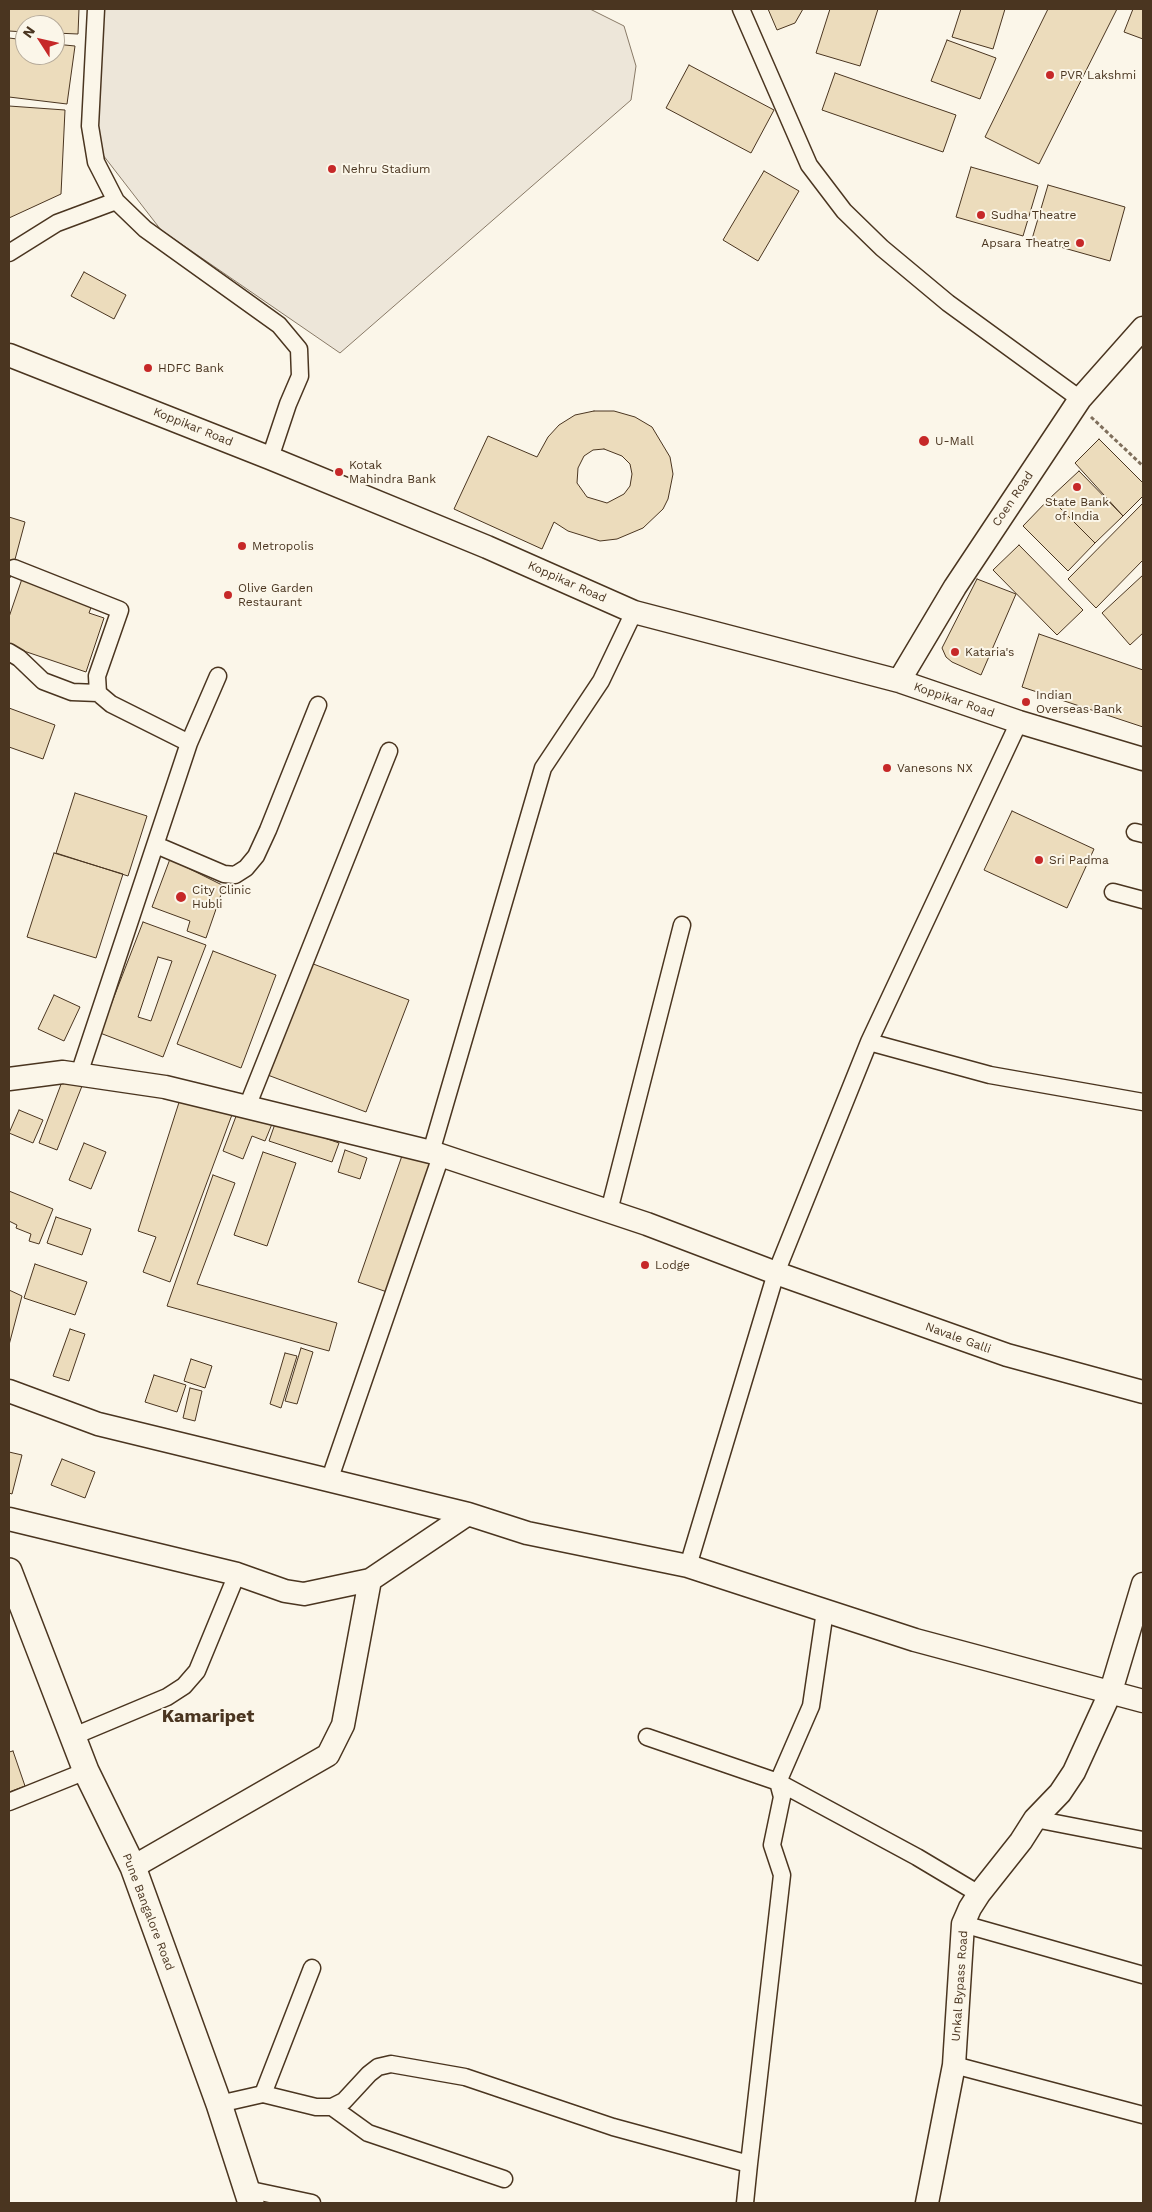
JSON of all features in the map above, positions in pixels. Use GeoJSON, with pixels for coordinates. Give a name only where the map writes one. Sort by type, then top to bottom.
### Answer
{"type":"FeatureCollection","features":[{"type":"Feature","properties":{"kind":"main road","name":"Pune Bangalore Road"},"geometry":{"type":"LineString","coordinates":[[9,1571],[86,1771],[133,1867],[220,2104],[249,2196]]}},
{"type":"Feature","properties":{"kind":"street"},"geometry":{"type":"LineString","coordinates":[[96,9],[90,126],[96,162],[116,202],[144,229],[279,325],[299,349],[300,376],[270,458]]}},
{"type":"Feature","properties":{"kind":"street"},"geometry":{"type":"LineString","coordinates":[[741,9],[809,165],[844,211],[882,248],[948,304],[1079,402]]}},
{"type":"Feature","properties":{"kind":"street"},"geometry":{"type":"LineString","coordinates":[[9,254],[57,222],[116,202]]}},
{"type":"Feature","properties":{"kind":"street","name":"Coen Road"},"geometry":{"type":"LineString","coordinates":[[899,682],[955,587],[1079,402],[1143,328]]}},
{"type":"Feature","properties":{"kind":"street","name":"Koppikar Road"},"geometry":{"type":"LineString","coordinates":[[9,355],[270,458],[487,547],[634,612],[899,682],[1019,722],[1143,759]]}},
{"type":"Feature","properties":{"kind":"street"},"geometry":{"type":"LineString","coordinates":[[14,568],[120,610],[97,676],[98,693]]}},
{"type":"Feature","properties":{"kind":"street"},"geometry":{"type":"LineString","coordinates":[[329,1480],[436,1154],[543,768],[601,682],[634,612]]}},
{"type":"Feature","properties":{"kind":"street"},"geometry":{"type":"LineString","coordinates":[[9,652],[19,658],[43,681],[72,692],[98,693],[111,704],[189,743]]}},
{"type":"Feature","properties":{"kind":"street"},"geometry":{"type":"LineString","coordinates":[[80,1074],[189,743],[218,676]]}},
{"type":"Feature","properties":{"kind":"street"},"geometry":{"type":"LineString","coordinates":[[156,845],[224,874],[235,875],[246,868],[256,856],[268,830],[318,705]]}},
{"type":"Feature","properties":{"kind":"street"},"geometry":{"type":"LineString","coordinates":[[688,1566],[776,1273],[869,1042],[1019,722]]}},
{"type":"Feature","properties":{"kind":"street"},"geometry":{"type":"LineString","coordinates":[[247,1107],[389,751]]}},
{"type":"Feature","properties":{"kind":"street"},"geometry":{"type":"LineString","coordinates":[[1113,892],[1143,900]]}},
{"type":"Feature","properties":{"kind":"street"},"geometry":{"type":"LineString","coordinates":[[609,1211],[682,925]]}},
{"type":"Feature","properties":{"kind":"street"},"geometry":{"type":"LineString","coordinates":[[869,1042],[990,1075],[1143,1102]]}},
{"type":"Feature","properties":{"kind":"street","name":"Navale Galli"},"geometry":{"type":"LineString","coordinates":[[10,1084],[63,1072],[165,1087],[436,1154],[609,1211],[1006,1355],[1143,1392]]}},
{"type":"Feature","properties":{"kind":"street"},"geometry":{"type":"LineString","coordinates":[[9,1391],[98,1424],[468,1514],[527,1532],[688,1566],[915,1640],[1143,1701]]}},
{"type":"Feature","properties":{"kind":"street"},"geometry":{"type":"LineString","coordinates":[[9,1519],[237,1574],[285,1591],[304,1594],[370,1580],[468,1514]]}},
{"type":"Feature","properties":{"kind":"street"},"geometry":{"type":"LineString","coordinates":[[74,1736],[167,1697],[184,1686],[197,1671],[237,1574]]}},
{"type":"Feature","properties":{"kind":"street"},"geometry":{"type":"LineString","coordinates":[[133,1867],[328,1755],[343,1726],[370,1580]]}},
{"type":"Feature","properties":{"kind":"street","name":"Unkal Bypass Road"},"geometry":{"type":"LineString","coordinates":[[928,2203],[954,2066],[963,1924],[979,1894],[1021,1842],[1034,1819],[1060,1793],[1074,1772],[1111,1691],[1143,1584]]}},
{"type":"Feature","properties":{"kind":"street"},"geometry":{"type":"LineString","coordinates":[[745,2203],[782,1875],[772,1845],[782,1797],[778,1782],[811,1706],[826,1611]]}},
{"type":"Feature","properties":{"kind":"street"},"geometry":{"type":"LineString","coordinates":[[646,1736],[778,1782],[917,1857],[979,1894]]}},
{"type":"Feature","properties":{"kind":"street"},"geometry":{"type":"LineString","coordinates":[[9,1802],[86,1771]]}},
{"type":"Feature","properties":{"kind":"street"},"geometry":{"type":"LineString","coordinates":[[1034,1819],[1143,1840]]}},
{"type":"Feature","properties":{"kind":"street"},"geometry":{"type":"LineString","coordinates":[[963,1924],[1143,1975]]}},
{"type":"Feature","properties":{"kind":"street"},"geometry":{"type":"LineString","coordinates":[[262,2094],[312,1968]]}},
{"type":"Feature","properties":{"kind":"street"},"geometry":{"type":"LineString","coordinates":[[220,2104],[262,2094],[316,2107],[332,2107],[344,2101],[374,2070],[391,2064],[465,2077],[613,2127],[749,2164]]}},
{"type":"Feature","properties":{"kind":"street"},"geometry":{"type":"LineString","coordinates":[[954,2066],[1143,2115]]}},
{"type":"Feature","properties":{"kind":"street"},"geometry":{"type":"LineString","coordinates":[[332,2107],[368,2133],[504,2180]]}},
{"type":"Feature","properties":{"kind":"street"},"geometry":{"type":"LineString","coordinates":[[249,2196],[312,2203]]}},
{"type":"Feature","properties":{"kind":"path"},"geometry":{"type":"LineString","coordinates":[[1079,402],[1143,466]]}},
{"type":"Feature","properties":{"kind":"shaded area","name":"Nehru Stadium"},"geometry":{"type":"Polygon","coordinates":[[[103,9],[590,9],[624,26],[636,66],[631,100],[340,353],[161,230],[103,155],[95,129],[103,9]]]}},
{"type":"Feature","properties":{"kind":"building"},"geometry":{"type":"Polygon","coordinates":[[[9,9],[79,9],[78,34],[65,33],[65,15],[15,15],[15,31],[9,31],[9,9]]]}},
{"type":"Feature","properties":{"kind":"building"},"geometry":{"type":"Polygon","coordinates":[[[768,9],[803,9],[795,23],[777,30],[768,9]]]}},
{"type":"Feature","properties":{"kind":"building"},"geometry":{"type":"Polygon","coordinates":[[[830,9],[878,9],[860,66],[816,53],[830,9]]]}},
{"type":"Feature","properties":{"kind":"building"},"geometry":{"type":"Polygon","coordinates":[[[961,9],[1005,9],[993,49],[952,37],[961,9]]]}},
{"type":"Feature","properties":{"kind":"building"},"geometry":{"type":"Polygon","coordinates":[[[1048,9],[1117,9],[1039,164],[985,137],[1048,9]]]}},
{"type":"Feature","properties":{"kind":"building"},"geometry":{"type":"Polygon","coordinates":[[[1133,9],[1143,9],[1143,39],[1124,32],[1133,9]]]}},
{"type":"Feature","properties":{"kind":"building"},"geometry":{"type":"Polygon","coordinates":[[[9,38],[15,39],[15,65],[65,65],[65,45],[75,46],[67,104],[9,97],[9,38]]]}},
{"type":"Feature","properties":{"kind":"building"},"geometry":{"type":"Polygon","coordinates":[[[947,40],[996,58],[980,99],[931,81],[947,40]]]}},
{"type":"Feature","properties":{"kind":"building"},"geometry":{"type":"Polygon","coordinates":[[[689,65],[774,110],[751,153],[666,108],[689,65]]]}},
{"type":"Feature","properties":{"kind":"building"},"geometry":{"type":"Polygon","coordinates":[[[835,73],[956,115],[943,152],[822,110],[835,73]]]}},
{"type":"Feature","properties":{"kind":"building"},"geometry":{"type":"Polygon","coordinates":[[[9,106],[65,110],[61,194],[9,218],[9,106]]]}},
{"type":"Feature","properties":{"kind":"building"},"geometry":{"type":"Polygon","coordinates":[[[971,167],[1038,186],[1023,236],[956,217],[971,167]]]}},
{"type":"Feature","properties":{"kind":"building"},"geometry":{"type":"Polygon","coordinates":[[[764,171],[799,191],[758,261],[723,240],[764,171]]]}},
{"type":"Feature","properties":{"kind":"building"},"geometry":{"type":"Polygon","coordinates":[[[1048,185],[1125,207],[1110,261],[1032,239],[1048,185]]]}},
{"type":"Feature","properties":{"kind":"building"},"geometry":{"type":"Polygon","coordinates":[[[84,272],[126,295],[114,319],[71,296],[84,272]]]}},
{"type":"Feature","properties":{"kind":"building"},"geometry":{"type":"Polygon","coordinates":[[[594,411],[614,411],[635,417],[652,427],[670,457],[673,474],[668,499],[663,509],[643,528],[617,539],[600,541],[568,531],[554,522],[542,549],[454,509],[488,436],[537,457],[548,437],[559,425],[575,415],[594,411]],[[604,449],[593,450],[584,456],[578,468],[577,483],[587,497],[607,503],[624,494],[630,486],[632,474],[630,464],[622,456],[604,449]]]}},
{"type":"Feature","properties":{"kind":"building"},"geometry":{"type":"Polygon","coordinates":[[[1099,439],[1143,483],[1143,496],[1123,516],[1075,463],[1099,439]]]}},
{"type":"Feature","properties":{"kind":"building"},"geometry":{"type":"Polygon","coordinates":[[[1079,471],[1123,516],[1095,543],[1050,498],[1079,471]]]}},
{"type":"Feature","properties":{"kind":"building"},"geometry":{"type":"Polygon","coordinates":[[[1050,498],[1095,543],[1068,571],[1023,526],[1050,498]]]}},
{"type":"Feature","properties":{"kind":"building"},"geometry":{"type":"Polygon","coordinates":[[[1143,503],[1143,560],[1096,608],[1068,579],[1143,503]]]}},
{"type":"Feature","properties":{"kind":"building"},"geometry":{"type":"Polygon","coordinates":[[[9,517],[25,522],[10,578],[9,578],[9,517]]]}},
{"type":"Feature","properties":{"kind":"building"},"geometry":{"type":"Polygon","coordinates":[[[1019,545],[1083,610],[1057,635],[993,570],[1019,545]]]}},
{"type":"Feature","properties":{"kind":"building"},"geometry":{"type":"Polygon","coordinates":[[[25,570],[96,594],[89,613],[104,618],[86,672],[9,646],[9,617],[25,570]]]}},
{"type":"Feature","properties":{"kind":"building"},"geometry":{"type":"Polygon","coordinates":[[[1143,575],[1143,633],[1130,645],[1102,613],[1143,575]]]}},
{"type":"Feature","properties":{"kind":"building"},"geometry":{"type":"Polygon","coordinates":[[[977,579],[1016,594],[981,675],[952,662],[946,657],[942,648],[977,579]]]}},
{"type":"Feature","properties":{"kind":"building"},"geometry":{"type":"Polygon","coordinates":[[[1039,634],[1143,670],[1143,727],[1022,687],[1039,634]]]}},
{"type":"Feature","properties":{"kind":"building"},"geometry":{"type":"Polygon","coordinates":[[[9,708],[55,725],[43,759],[9,747],[9,708]]]}},
{"type":"Feature","properties":{"kind":"building"},"geometry":{"type":"Polygon","coordinates":[[[75,793],[147,816],[128,876],[56,853],[75,793]]]}},
{"type":"Feature","properties":{"kind":"building","name":"Sri Padma"},"geometry":{"type":"Polygon","coordinates":[[[1012,811],[1094,849],[1067,908],[984,870],[1012,811]]]}},
{"type":"Feature","properties":{"kind":"building"},"geometry":{"type":"Polygon","coordinates":[[[54,853],[123,874],[96,958],[27,937],[54,853]]]}},
{"type":"Feature","properties":{"kind":"building"},"geometry":{"type":"Polygon","coordinates":[[[170,859],[224,886],[206,938],[187,931],[190,921],[152,907],[170,859]]]}},
{"type":"Feature","properties":{"kind":"building"},"geometry":{"type":"Polygon","coordinates":[[[143,922],[206,945],[163,1057],[100,1033],[143,922]],[[158,957],[138,1017],[151,1021],[172,961],[158,957]]]}},
{"type":"Feature","properties":{"kind":"building"},"geometry":{"type":"Polygon","coordinates":[[[213,951],[276,975],[241,1068],[177,1044],[213,951]]]}},
{"type":"Feature","properties":{"kind":"building"},"geometry":{"type":"Polygon","coordinates":[[[308,962],[409,1000],[366,1112],[265,1074],[308,962]]]}},
{"type":"Feature","properties":{"kind":"building"},"geometry":{"type":"Polygon","coordinates":[[[54,995],[80,1007],[64,1041],[38,1029],[54,995]]]}},
{"type":"Feature","properties":{"kind":"building"},"geometry":{"type":"Polygon","coordinates":[[[63,1079],[82,1086],[57,1150],[39,1143],[63,1079]]]}},
{"type":"Feature","properties":{"kind":"building"},"geometry":{"type":"Polygon","coordinates":[[[182,1093],[233,1112],[170,1282],[143,1272],[156,1237],[138,1231],[182,1093]]]}},
{"type":"Feature","properties":{"kind":"building"},"geometry":{"type":"Polygon","coordinates":[[[19,1110],[43,1120],[33,1143],[9,1133],[19,1110]]]}},
{"type":"Feature","properties":{"kind":"building"},"geometry":{"type":"Polygon","coordinates":[[[238,1111],[272,1124],[265,1141],[252,1136],[243,1159],[223,1151],[238,1111]]]}},
{"type":"Feature","properties":{"kind":"building"},"geometry":{"type":"Polygon","coordinates":[[[276,1121],[339,1143],[332,1162],[269,1141],[276,1121]]]}},
{"type":"Feature","properties":{"kind":"building"},"geometry":{"type":"Polygon","coordinates":[[[84,1143],[106,1152],[91,1189],[69,1180],[84,1143]]]}},
{"type":"Feature","properties":{"kind":"building"},"geometry":{"type":"Polygon","coordinates":[[[345,1150],[367,1158],[360,1179],[338,1172],[345,1150]]]}},
{"type":"Feature","properties":{"kind":"building"},"geometry":{"type":"Polygon","coordinates":[[[404,1150],[435,1161],[390,1293],[358,1282],[404,1150]]]}},
{"type":"Feature","properties":{"kind":"building"},"geometry":{"type":"Polygon","coordinates":[[[263,1152],[296,1163],[267,1246],[234,1235],[263,1152]]]}},
{"type":"Feature","properties":{"kind":"building"},"geometry":{"type":"Polygon","coordinates":[[[213,1175],[235,1183],[197,1284],[337,1323],[329,1351],[167,1306],[213,1175]]]}},
{"type":"Feature","properties":{"kind":"building"},"geometry":{"type":"Polygon","coordinates":[[[9,1191],[53,1209],[39,1244],[29,1241],[31,1234],[16,1228],[17,1225],[9,1221],[9,1191]]]}},
{"type":"Feature","properties":{"kind":"building"},"geometry":{"type":"Polygon","coordinates":[[[56,1217],[91,1229],[82,1255],[47,1243],[56,1217]]]}},
{"type":"Feature","properties":{"kind":"building"},"geometry":{"type":"Polygon","coordinates":[[[35,1264],[87,1282],[75,1315],[24,1298],[35,1264]]]}},
{"type":"Feature","properties":{"kind":"building"},"geometry":{"type":"Polygon","coordinates":[[[9,1290],[22,1296],[9,1345],[9,1290]]]}},
{"type":"Feature","properties":{"kind":"building"},"geometry":{"type":"Polygon","coordinates":[[[70,1329],[85,1334],[69,1381],[53,1376],[70,1329]]]}},
{"type":"Feature","properties":{"kind":"building"},"geometry":{"type":"Polygon","coordinates":[[[301,1348],[313,1352],[297,1404],[285,1401],[301,1348]]]}},
{"type":"Feature","properties":{"kind":"building"},"geometry":{"type":"Polygon","coordinates":[[[285,1353],[297,1356],[281,1408],[270,1404],[285,1353]]]}},
{"type":"Feature","properties":{"kind":"building"},"geometry":{"type":"Polygon","coordinates":[[[191,1359],[212,1366],[205,1388],[184,1381],[191,1359]]]}},
{"type":"Feature","properties":{"kind":"building"},"geometry":{"type":"Polygon","coordinates":[[[154,1375],[186,1385],[177,1412],[145,1402],[154,1375]]]}},
{"type":"Feature","properties":{"kind":"building"},"geometry":{"type":"Polygon","coordinates":[[[190,1388],[202,1391],[195,1421],[183,1418],[190,1388]]]}},
{"type":"Feature","properties":{"kind":"building"},"geometry":{"type":"Polygon","coordinates":[[[9,1452],[22,1455],[12,1494],[9,1493],[9,1452]]]}},
{"type":"Feature","properties":{"kind":"building"},"geometry":{"type":"Polygon","coordinates":[[[62,1459],[95,1472],[85,1498],[51,1485],[62,1459]]]}},
{"type":"Feature","properties":{"kind":"building"},"geometry":{"type":"Polygon","coordinates":[[[13,1751],[25,1786],[9,1792],[9,1752],[13,1751]]]}},
{"type":"Feature","properties":{"kind":"place","name":"PVR Lakshmi"},"geometry":{"type":"Point","coordinates":[1050,75]}},
{"type":"Feature","properties":{"kind":"place","name":"Nehru Stadium"},"geometry":{"type":"Point","coordinates":[332,169]}},
{"type":"Feature","properties":{"kind":"place","name":"Sudha Theatre"},"geometry":{"type":"Point","coordinates":[981,215]}},
{"type":"Feature","properties":{"kind":"place","name":"Apsara Theatre"},"geometry":{"type":"Point","coordinates":[1080,243]}},
{"type":"Feature","properties":{"kind":"place","name":"HDFC Bank"},"geometry":{"type":"Point","coordinates":[148,368]}},
{"type":"Feature","properties":{"kind":"place","name":"U-Mall"},"geometry":{"type":"Point","coordinates":[924,441]}},
{"type":"Feature","properties":{"kind":"place","name":"Kotak Mahindra Bank"},"geometry":{"type":"Point","coordinates":[339,472]}},
{"type":"Feature","properties":{"kind":"place","name":"State Bank of India"},"geometry":{"type":"Point","coordinates":[1077,487]}},
{"type":"Feature","properties":{"kind":"place","name":"Metropolis"},"geometry":{"type":"Point","coordinates":[242,546]}},
{"type":"Feature","properties":{"kind":"place","name":"Olive Garden Restaurant"},"geometry":{"type":"Point","coordinates":[228,595]}},
{"type":"Feature","properties":{"kind":"place","name":"Kataria's"},"geometry":{"type":"Point","coordinates":[955,652]}},
{"type":"Feature","properties":{"kind":"place","name":"Indian Overseas Bank"},"geometry":{"type":"Point","coordinates":[1026,702]}},
{"type":"Feature","properties":{"kind":"place","name":"Vanesons NX"},"geometry":{"type":"Point","coordinates":[887,768]}},
{"type":"Feature","properties":{"kind":"place","name":"Sri Padma"},"geometry":{"type":"Point","coordinates":[1039,860]}},
{"type":"Feature","properties":{"kind":"place","name":"City Clinic Hubli"},"geometry":{"type":"Point","coordinates":[181,897]}},
{"type":"Feature","properties":{"kind":"place","name":"Lodge"},"geometry":{"type":"Point","coordinates":[645,1265]}},
{"type":"Feature","properties":{"kind":"district","name":"Kamaripet"},"geometry":{"type":"Point","coordinates":[208,1717]}}]}
